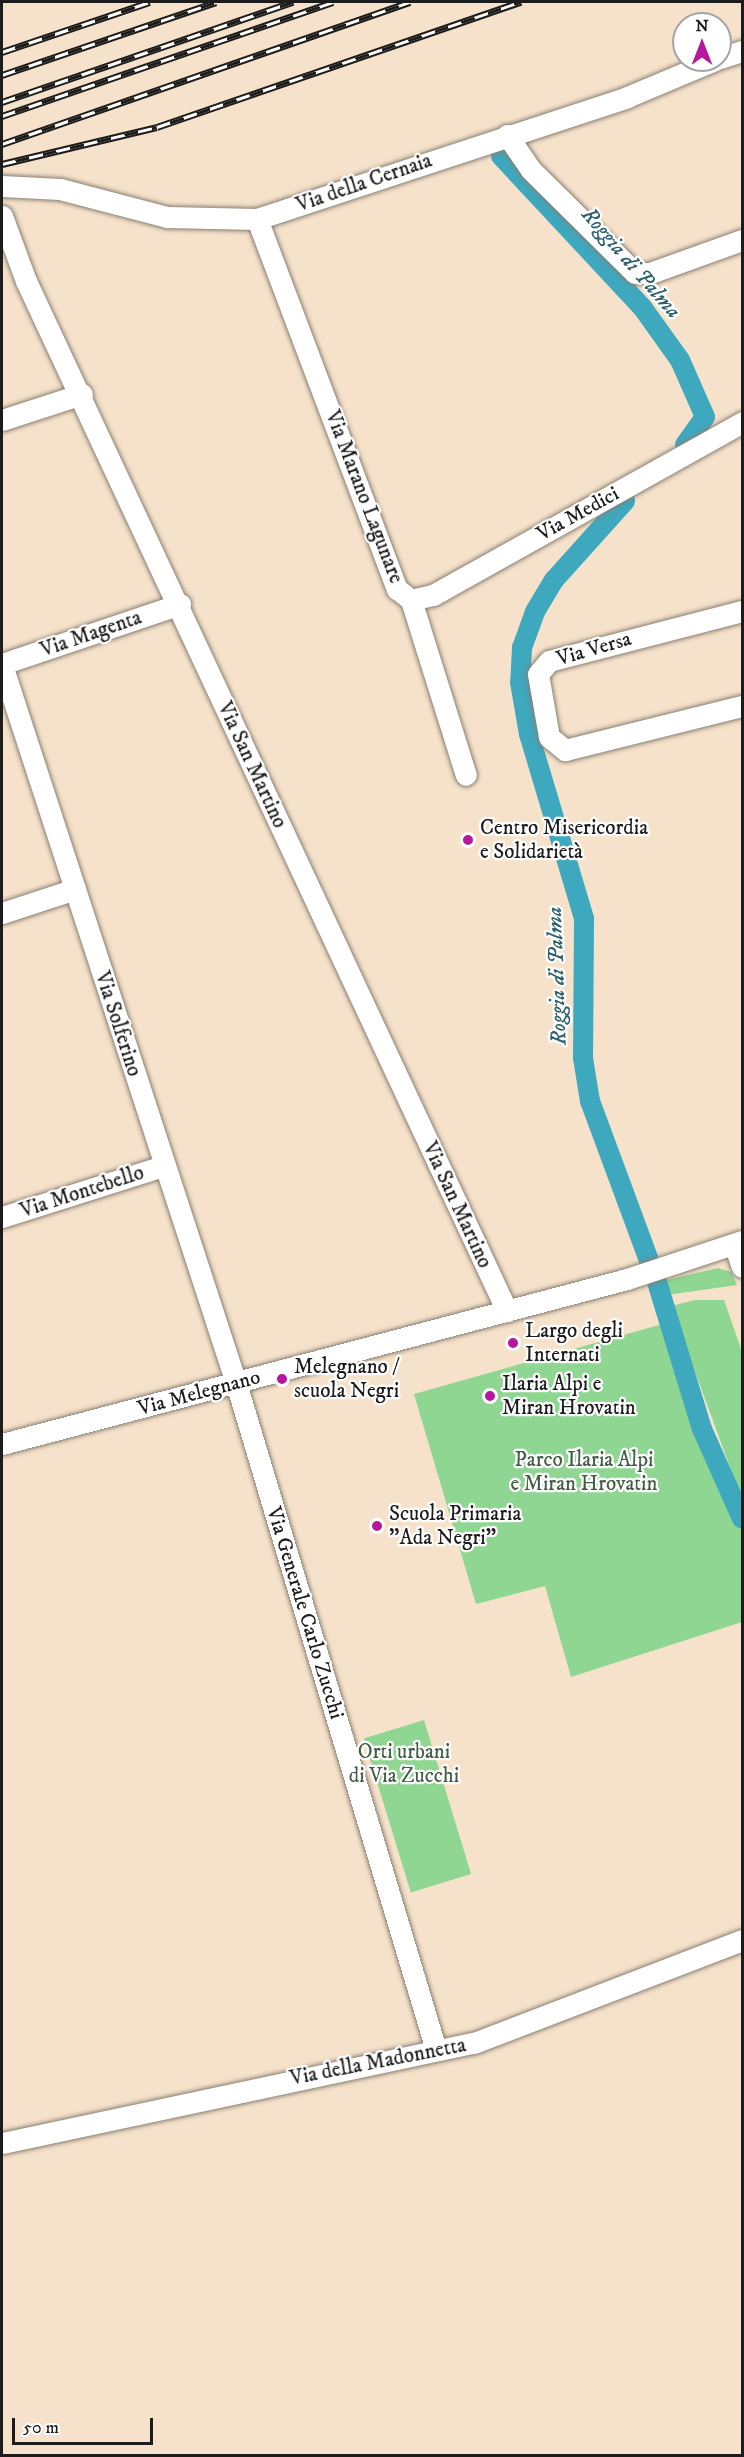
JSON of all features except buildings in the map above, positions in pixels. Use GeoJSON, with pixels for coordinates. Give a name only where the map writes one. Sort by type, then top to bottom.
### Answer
{"type":"FeatureCollection","features":[{"type":"Feature","properties":{"kind":"street","name":"Via della Cernaia"},"geometry":{"type":"LineString","coordinates":[[2,186],[60,189],[168,217],[257,219],[627,97],[686,72]]}},
{"type":"Feature","properties":{"kind":"street"},"geometry":{"type":"LineString","coordinates":[[507,135],[531,170],[635,273],[650,273],[742,240]]}},
{"type":"Feature","properties":{"kind":"street","name":"Via San Martino"},"geometry":{"type":"LineString","coordinates":[[2,216],[82,394],[507,1311]]}},
{"type":"Feature","properties":{"kind":"street","name":"Via Marano Lagunare"},"geometry":{"type":"LineString","coordinates":[[257,219],[397,589],[411,600],[466,775]]}},
{"type":"Feature","properties":{"kind":"street"},"geometry":{"type":"LineString","coordinates":[[2,420],[82,394]]}},
{"type":"Feature","properties":{"kind":"street","name":"Via Medici"},"geometry":{"type":"LineString","coordinates":[[411,600],[433,595],[742,422]]}},
{"type":"Feature","properties":{"kind":"street","name":"Via Magenta"},"geometry":{"type":"LineString","coordinates":[[2,664],[180,604]]}},
{"type":"Feature","properties":{"kind":"street","name":"Via Versa"},"geometry":{"type":"LineString","coordinates":[[742,611],[549,661],[538,674],[549,737],[565,750],[742,706]]}},
{"type":"Feature","properties":{"kind":"street","name":"Via Solferino"},"geometry":{"type":"LineString","coordinates":[[2,664],[163,1166],[236,1383]]}},
{"type":"Feature","properties":{"kind":"street"},"geometry":{"type":"LineString","coordinates":[[2,913],[75,889]]}},
{"type":"Feature","properties":{"kind":"street","name":"Via Montebello"},"geometry":{"type":"LineString","coordinates":[[2,1217],[163,1166]]}},
{"type":"Feature","properties":{"kind":"street"},"geometry":{"type":"LineString","coordinates":[[738,1243],[742,1268]]}},
{"type":"Feature","properties":{"kind":"street","name":"Via Melegnano"},"geometry":{"type":"LineString","coordinates":[[2,1444],[507,1311],[738,1243]]}},
{"type":"Feature","properties":{"kind":"street","name":"Via Generale Carlo Zucchi"},"geometry":{"type":"LineString","coordinates":[[236,1383],[436,2050]]}},
{"type":"Feature","properties":{"kind":"street","name":"Via della Madonnetta"},"geometry":{"type":"LineString","coordinates":[[2,2143],[510,2032],[742,1940]]}},
{"type":"Feature","properties":{"kind":"green space"},"geometry":{"type":"Polygon","coordinates":[[[718,1268],[731,1272],[737,1285],[667,1295],[662,1281],[718,1268]]]}},
{"type":"Feature","properties":{"kind":"green space"},"geometry":{"type":"Polygon","coordinates":[[[695,1300],[724,1300],[742,1352],[742,1500],[671,1306],[695,1300]]]}},
{"type":"Feature","properties":{"kind":"green space","name":"Parco Ilaria Alpi e Miran Hrovatin"},"geometry":{"type":"Polygon","coordinates":[[[666,1323],[704,1448],[742,1530],[742,1622],[571,1677],[545,1586],[476,1604],[414,1394],[666,1323]]]}},
{"type":"Feature","properties":{"kind":"green space","name":"Orti urbani di Via Zucchi"},"geometry":{"type":"Polygon","coordinates":[[[424,1720],[471,1874],[411,1892],[364,1738],[424,1720]]]}},
{"type":"Feature","properties":{"kind":"waterway","name":"Roggia di Palma"},"geometry":{"type":"LineString","coordinates":[[501,156],[642,307],[680,360],[705,417],[685,445]]}},
{"type":"Feature","properties":{"kind":"waterway","name":"Roggia di Palma"},"geometry":{"type":"LineString","coordinates":[[625,501],[554,580],[535,612],[522,648],[520,682],[529,734],[584,919],[583,1058],[590,1101],[651,1266]]}},
{"type":"Feature","properties":{"kind":"waterway","name":"Roggia di Palma"},"geometry":{"type":"LineString","coordinates":[[657,1282],[702,1429],[742,1519]]}},
{"type":"Feature","properties":{"kind":"railway"},"geometry":{"type":"LineString","coordinates":[[2,52],[150,2]]}},
{"type":"Feature","properties":{"kind":"railway"},"geometry":{"type":"LineString","coordinates":[[2,75],[216,2]]}},
{"type":"Feature","properties":{"kind":"railway"},"geometry":{"type":"LineString","coordinates":[[2,102],[293,2]]}},
{"type":"Feature","properties":{"kind":"railway"},"geometry":{"type":"LineString","coordinates":[[2,116],[333,2]]}},
{"type":"Feature","properties":{"kind":"railway"},"geometry":{"type":"LineString","coordinates":[[2,144],[410,2]]}},
{"type":"Feature","properties":{"kind":"railway"},"geometry":{"type":"LineString","coordinates":[[2,164],[157,127],[521,2]]}},
{"type":"Feature","properties":{"kind":"place","name":"Centro Misericordia e Solidarietà"},"geometry":{"type":"Point","coordinates":[468,840]}},
{"type":"Feature","properties":{"kind":"place","name":"Largo degli Internati"},"geometry":{"type":"Point","coordinates":[513,1343]}},
{"type":"Feature","properties":{"kind":"place","name":"Melegnano / scuola Negri"},"geometry":{"type":"Point","coordinates":[282,1379]}},
{"type":"Feature","properties":{"kind":"place","name":"Ilaria Alpi e Miran Hrovatin"},"geometry":{"type":"Point","coordinates":[490,1396]}},
{"type":"Feature","properties":{"kind":"place","name":"Scuola Primaria \"Ada Negri\""},"geometry":{"type":"Point","coordinates":[377,1526]}}]}
